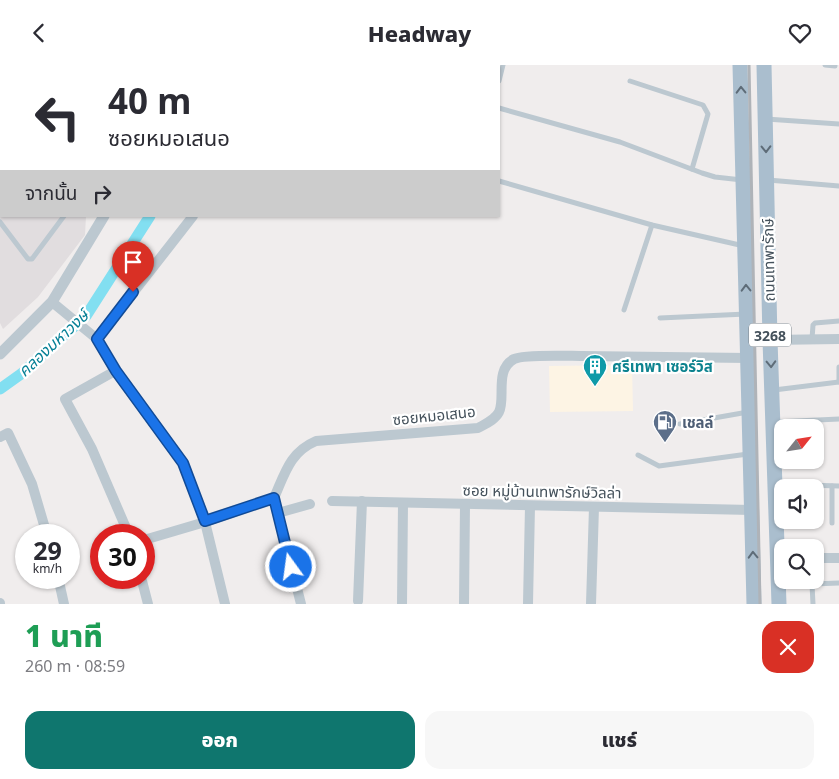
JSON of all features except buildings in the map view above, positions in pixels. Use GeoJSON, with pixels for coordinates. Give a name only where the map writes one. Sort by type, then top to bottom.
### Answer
{"type":"FeatureCollection","features":[{"type":"Feature","properties":{"kind":"main road","name":"ถนนเทพารักษ์"},"geometry":{"type":"LineString","coordinates":[[740,65],[754,604]]}},
{"type":"Feature","properties":{"kind":"main road","name":"ถนนเทพารักษ์"},"geometry":{"type":"LineString","coordinates":[[764,65],[774,484]]}},
{"type":"Feature","properties":{"kind":"main road","name":"ถนนเทพารักษ์"},"geometry":{"type":"LineString","coordinates":[[778,589],[779,604]]}},
{"type":"Feature","properties":{"kind":"street"},"geometry":{"type":"LineString","coordinates":[[0,354],[52,302],[103,217]]}},
{"type":"Feature","properties":{"kind":"street"},"geometry":{"type":"LineString","coordinates":[[95,338],[192,217]]}},
{"type":"Feature","properties":{"kind":"street"},"geometry":{"type":"LineString","coordinates":[[52,302],[95,338],[116,371],[183,463],[205,521],[225,604]]}},
{"type":"Feature","properties":{"kind":"street"},"geometry":{"type":"LineString","coordinates":[[770,340],[839,339]]}},
{"type":"Feature","properties":{"kind":"street","name":"ซอยหมอเสนอ"},"geometry":{"type":"LineString","coordinates":[[274,498],[291,459],[305,445],[316,441],[478,428],[490,422],[499,412],[502,377],[505,367],[512,360],[518,358],[556,356],[748,358]]}},
{"type":"Feature","properties":{"kind":"street"},"geometry":{"type":"LineString","coordinates":[[116,371],[65,399],[92,449],[123,524]]}},
{"type":"Feature","properties":{"kind":"street"},"geometry":{"type":"LineString","coordinates":[[4,435],[32,484],[44,524]]}},
{"type":"Feature","properties":{"kind":"street"},"geometry":{"type":"LineString","coordinates":[[155,537],[274,498],[301,604]]}},
{"type":"Feature","properties":{"kind":"street","name":"ซอย หมู่บ้านเทพารักษ์วิลล่า"},"geometry":{"type":"LineString","coordinates":[[332,501],[752,510]]}},
{"type":"Feature","properties":{"kind":"street"},"geometry":{"type":"LineString","coordinates":[[358,601],[362,501]]}},
{"type":"Feature","properties":{"kind":"street"},"geometry":{"type":"LineString","coordinates":[[402,604],[403,503]]}},
{"type":"Feature","properties":{"kind":"street"},"geometry":{"type":"LineString","coordinates":[[278,513],[310,504]]}},
{"type":"Feature","properties":{"kind":"street"},"geometry":{"type":"LineString","coordinates":[[464,604],[466,504]]}},
{"type":"Feature","properties":{"kind":"street"},"geometry":{"type":"LineString","coordinates":[[528,604],[530,506]]}},
{"type":"Feature","properties":{"kind":"street"},"geometry":{"type":"LineString","coordinates":[[592,604],[594,507]]}},
{"type":"Feature","properties":{"kind":"street"},"geometry":{"type":"LineString","coordinates":[[824,558],[839,558]]}},
{"type":"Feature","properties":{"kind":"street"},"geometry":{"type":"LineString","coordinates":[[61,589],[64,604]]}},
{"type":"Feature","properties":{"kind":"street"},"geometry":{"type":"LineString","coordinates":[[144,589],[148,604]]}},
{"type":"Feature","properties":{"kind":"lane"},"geometry":{"type":"LineString","coordinates":[[825,65],[836,66]]}},
{"type":"Feature","properties":{"kind":"lane"},"geometry":{"type":"LineString","coordinates":[[630,81],[703,105],[706,108],[708,114],[692,169]]}},
{"type":"Feature","properties":{"kind":"lane"},"geometry":{"type":"LineString","coordinates":[[500,107],[620,141],[716,177],[742,180]]}},
{"type":"Feature","properties":{"kind":"lane"},"geometry":{"type":"LineString","coordinates":[[766,119],[839,124]]}},
{"type":"Feature","properties":{"kind":"lane"},"geometry":{"type":"LineString","coordinates":[[767,180],[839,186]]}},
{"type":"Feature","properties":{"kind":"lane"},"geometry":{"type":"LineString","coordinates":[[500,181],[652,225],[744,246]]}},
{"type":"Feature","properties":{"kind":"lane"},"geometry":{"type":"LineString","coordinates":[[0,222],[28,259],[32,259],[63,217]]}},
{"type":"Feature","properties":{"kind":"lane"},"geometry":{"type":"LineString","coordinates":[[624,310],[652,225]]}},
{"type":"Feature","properties":{"kind":"lane"},"geometry":{"type":"LineString","coordinates":[[660,318],[746,314]]}},
{"type":"Feature","properties":{"kind":"lane"},"geometry":{"type":"LineString","coordinates":[[812,339],[813,325],[815,323],[839,321]]}},
{"type":"Feature","properties":{"kind":"lane"},"geometry":{"type":"LineString","coordinates":[[771,390],[839,382],[839,367]]}},
{"type":"Feature","properties":{"kind":"lane"},"geometry":{"type":"LineString","coordinates":[[680,423],[749,412]]}},
{"type":"Feature","properties":{"kind":"lane"},"geometry":{"type":"LineString","coordinates":[[772,422],[839,419]]}},
{"type":"Feature","properties":{"kind":"lane"},"geometry":{"type":"LineString","coordinates":[[638,455],[659,466],[751,453]]}},
{"type":"Feature","properties":{"kind":"lane"},"geometry":{"type":"LineString","coordinates":[[824,486],[839,487]]}},
{"type":"Feature","properties":{"kind":"lane"},"geometry":{"type":"LineString","coordinates":[[832,486],[832,523]]}},
{"type":"Feature","properties":{"kind":"lane"},"geometry":{"type":"LineString","coordinates":[[824,583],[839,583]]}},
{"type":"Feature","properties":{"kind":"lane"},"geometry":{"type":"LineString","coordinates":[[812,589],[813,604]]}},
{"type":"Feature","properties":{"kind":"shaded area"},"geometry":{"type":"Polygon","coordinates":[[[0,217],[86,217],[85,235],[38,297],[3,329],[0,323],[0,217]]]}},
{"type":"Feature","properties":{"kind":"shaded area"},"geometry":{"type":"Polygon","coordinates":[[[632,365],[633,411],[550,412],[549,366],[632,365]]]}},
{"type":"Feature","properties":{"kind":"waterway","name":"คลองมหาวงษ์"},"geometry":{"type":"LineString","coordinates":[[0,389],[21,374],[86,316],[149,217]]}},
{"type":"Feature","properties":{"kind":"railway"},"geometry":{"type":"LineString","coordinates":[[749,65],[760,604]]}},
{"type":"Feature","properties":{"kind":"place","name":"ศรีเทพา เซอร์วิส"},"geometry":{"type":"Point","coordinates":[595,387]}},
{"type":"Feature","properties":{"kind":"place","name":"เชลล์"},"geometry":{"type":"Point","coordinates":[665,443]}},
{"type":"Feature","properties":{"kind":"route"},"geometry":{"type":"LineString","coordinates":[[133,292],[97,339],[116,371],[183,463],[205,521],[274,498],[291,567]]}}]}
